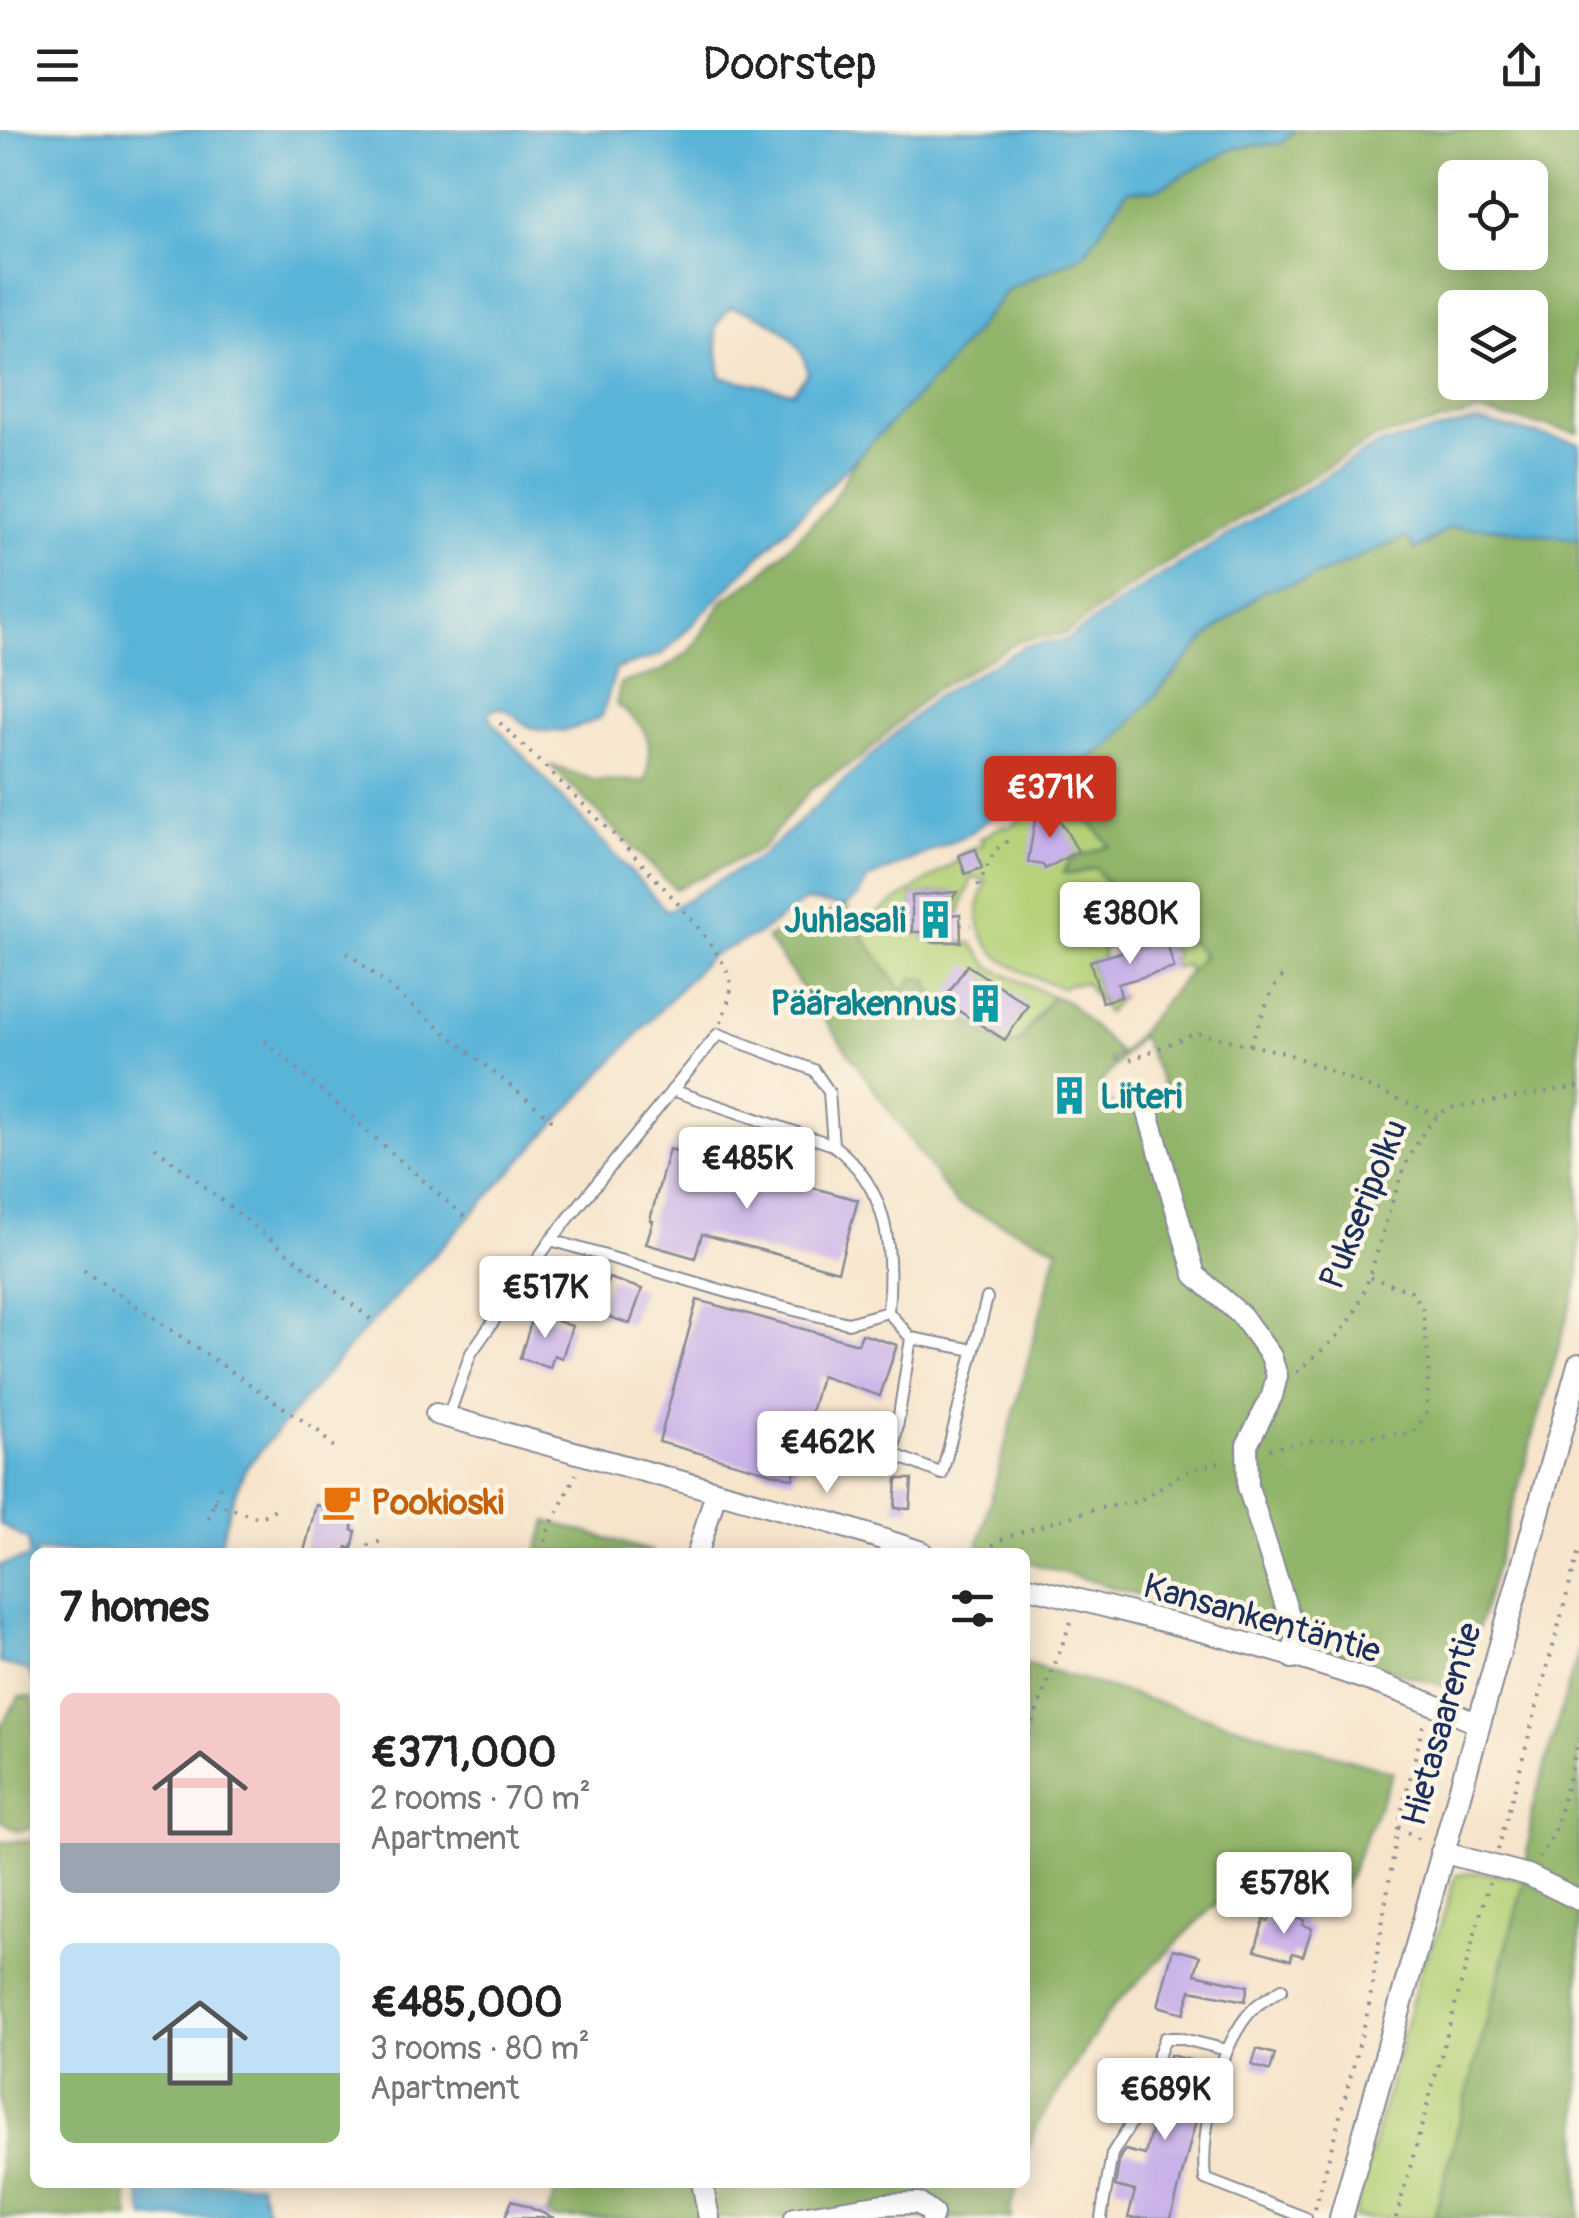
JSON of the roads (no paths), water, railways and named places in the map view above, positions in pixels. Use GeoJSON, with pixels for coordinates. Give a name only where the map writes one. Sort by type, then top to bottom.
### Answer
{"type":"FeatureCollection","features":[{"type":"Feature","properties":{"kind":"street"},"geometry":{"type":"LineString","coordinates":[[1145,1102],[1195,1275],[1242,1316],[1271,1356],[1276,1376],[1272,1396],[1247,1445],[1248,1487],[1296,1638],[1292,1658]]}},
{"type":"Feature","properties":{"kind":"street","name":"Hietasaarentie"},"geometry":{"type":"LineString","coordinates":[[1341,2218],[1579,1365]]}},
{"type":"Feature","properties":{"kind":"street"},"geometry":{"type":"LineString","coordinates":[[442,1416],[910,1548]]}},
{"type":"Feature","properties":{"kind":"street"},"geometry":{"type":"LineString","coordinates":[[699,1548],[716,1492]]}},
{"type":"Feature","properties":{"kind":"street","name":"Kansankentäntie"},"geometry":{"type":"LineString","coordinates":[[1030,1587],[1292,1658],[1429,1701],[1478,1724]]}},
{"type":"Feature","properties":{"kind":"street"},"geometry":{"type":"LineString","coordinates":[[1441,1852],[1528,1875],[1579,1900]]}},
{"type":"Feature","properties":{"kind":"street"},"geometry":{"type":"LineString","coordinates":[[703,2188],[709,2218]]}},
{"type":"Feature","properties":{"kind":"street"},"geometry":{"type":"LineString","coordinates":[[796,2218],[884,2204],[918,2203],[933,2214],[932,2218]]}},
{"type":"Feature","properties":{"kind":"lane"},"geometry":{"type":"LineString","coordinates":[[442,1416],[472,1353],[550,1240],[718,1034],[814,1070],[830,1092],[833,1145]]}},
{"type":"Feature","properties":{"kind":"lane"},"geometry":{"type":"LineString","coordinates":[[672,1090],[833,1145],[853,1160],[884,1218],[892,1262],[888,1312],[911,1338],[974,1350]]}},
{"type":"Feature","properties":{"kind":"lane"},"geometry":{"type":"LineString","coordinates":[[550,1240],[765,1303],[848,1323],[888,1312]]}},
{"type":"Feature","properties":{"kind":"lane"},"geometry":{"type":"LineString","coordinates":[[826,1438],[893,1454],[942,1474],[987,1298]]}},
{"type":"Feature","properties":{"kind":"lane"},"geometry":{"type":"LineString","coordinates":[[893,1454],[911,1338]]}},
{"type":"Feature","properties":{"kind":"lane"},"geometry":{"type":"LineString","coordinates":[[1282,1989],[1254,2008],[1227,2050],[1203,2155],[1206,2179],[1309,2218]]}},
{"type":"Feature","properties":{"kind":"lane"},"geometry":{"type":"LineString","coordinates":[[1101,2218],[1112,2154],[1136,2116],[1166,2038],[1227,2050]]}},
{"type":"Feature","properties":{"kind":"water"},"geometry":{"type":"Polygon","coordinates":[[[0,130],[1295,130],[1282,143],[1234,148],[1157,189],[1127,191],[1084,254],[1008,289],[941,372],[663,654],[616,669],[602,716],[577,727],[549,731],[525,724],[506,709],[489,712],[492,722],[667,911],[764,854],[935,697],[1025,646],[1066,640],[1147,584],[1377,445],[1476,421],[1579,443],[1579,540],[1496,528],[1449,527],[1416,550],[1406,537],[1304,581],[1264,590],[1206,638],[1110,746],[1014,800],[969,834],[868,879],[858,897],[846,906],[805,901],[757,935],[710,956],[350,1346],[245,1469],[219,1548],[30,1548],[30,1674],[28,1670],[0,1663],[0,1565],[29,1558],[29,1541],[0,1524],[0,130]],[[730,307],[715,327],[721,377],[793,392],[808,373],[804,359],[790,337],[769,321],[730,307]]]}},
{"type":"Feature","properties":{"kind":"water"},"geometry":{"type":"Polygon","coordinates":[[[138,2188],[260,2188],[269,2218],[145,2218],[138,2188]]]}},
{"type":"Feature","properties":{"kind":"place","name":"Juhlasali"},"geometry":{"type":"Point","coordinates":[936,920]}},
{"type":"Feature","properties":{"kind":"place","name":"Päärakennus"},"geometry":{"type":"Point","coordinates":[986,1003]}},
{"type":"Feature","properties":{"kind":"place","name":"Liiteri"},"geometry":{"type":"Point","coordinates":[1070,1096]}},
{"type":"Feature","properties":{"kind":"place","name":"Pookioski"},"geometry":{"type":"Point","coordinates":[341,1502]}}]}
